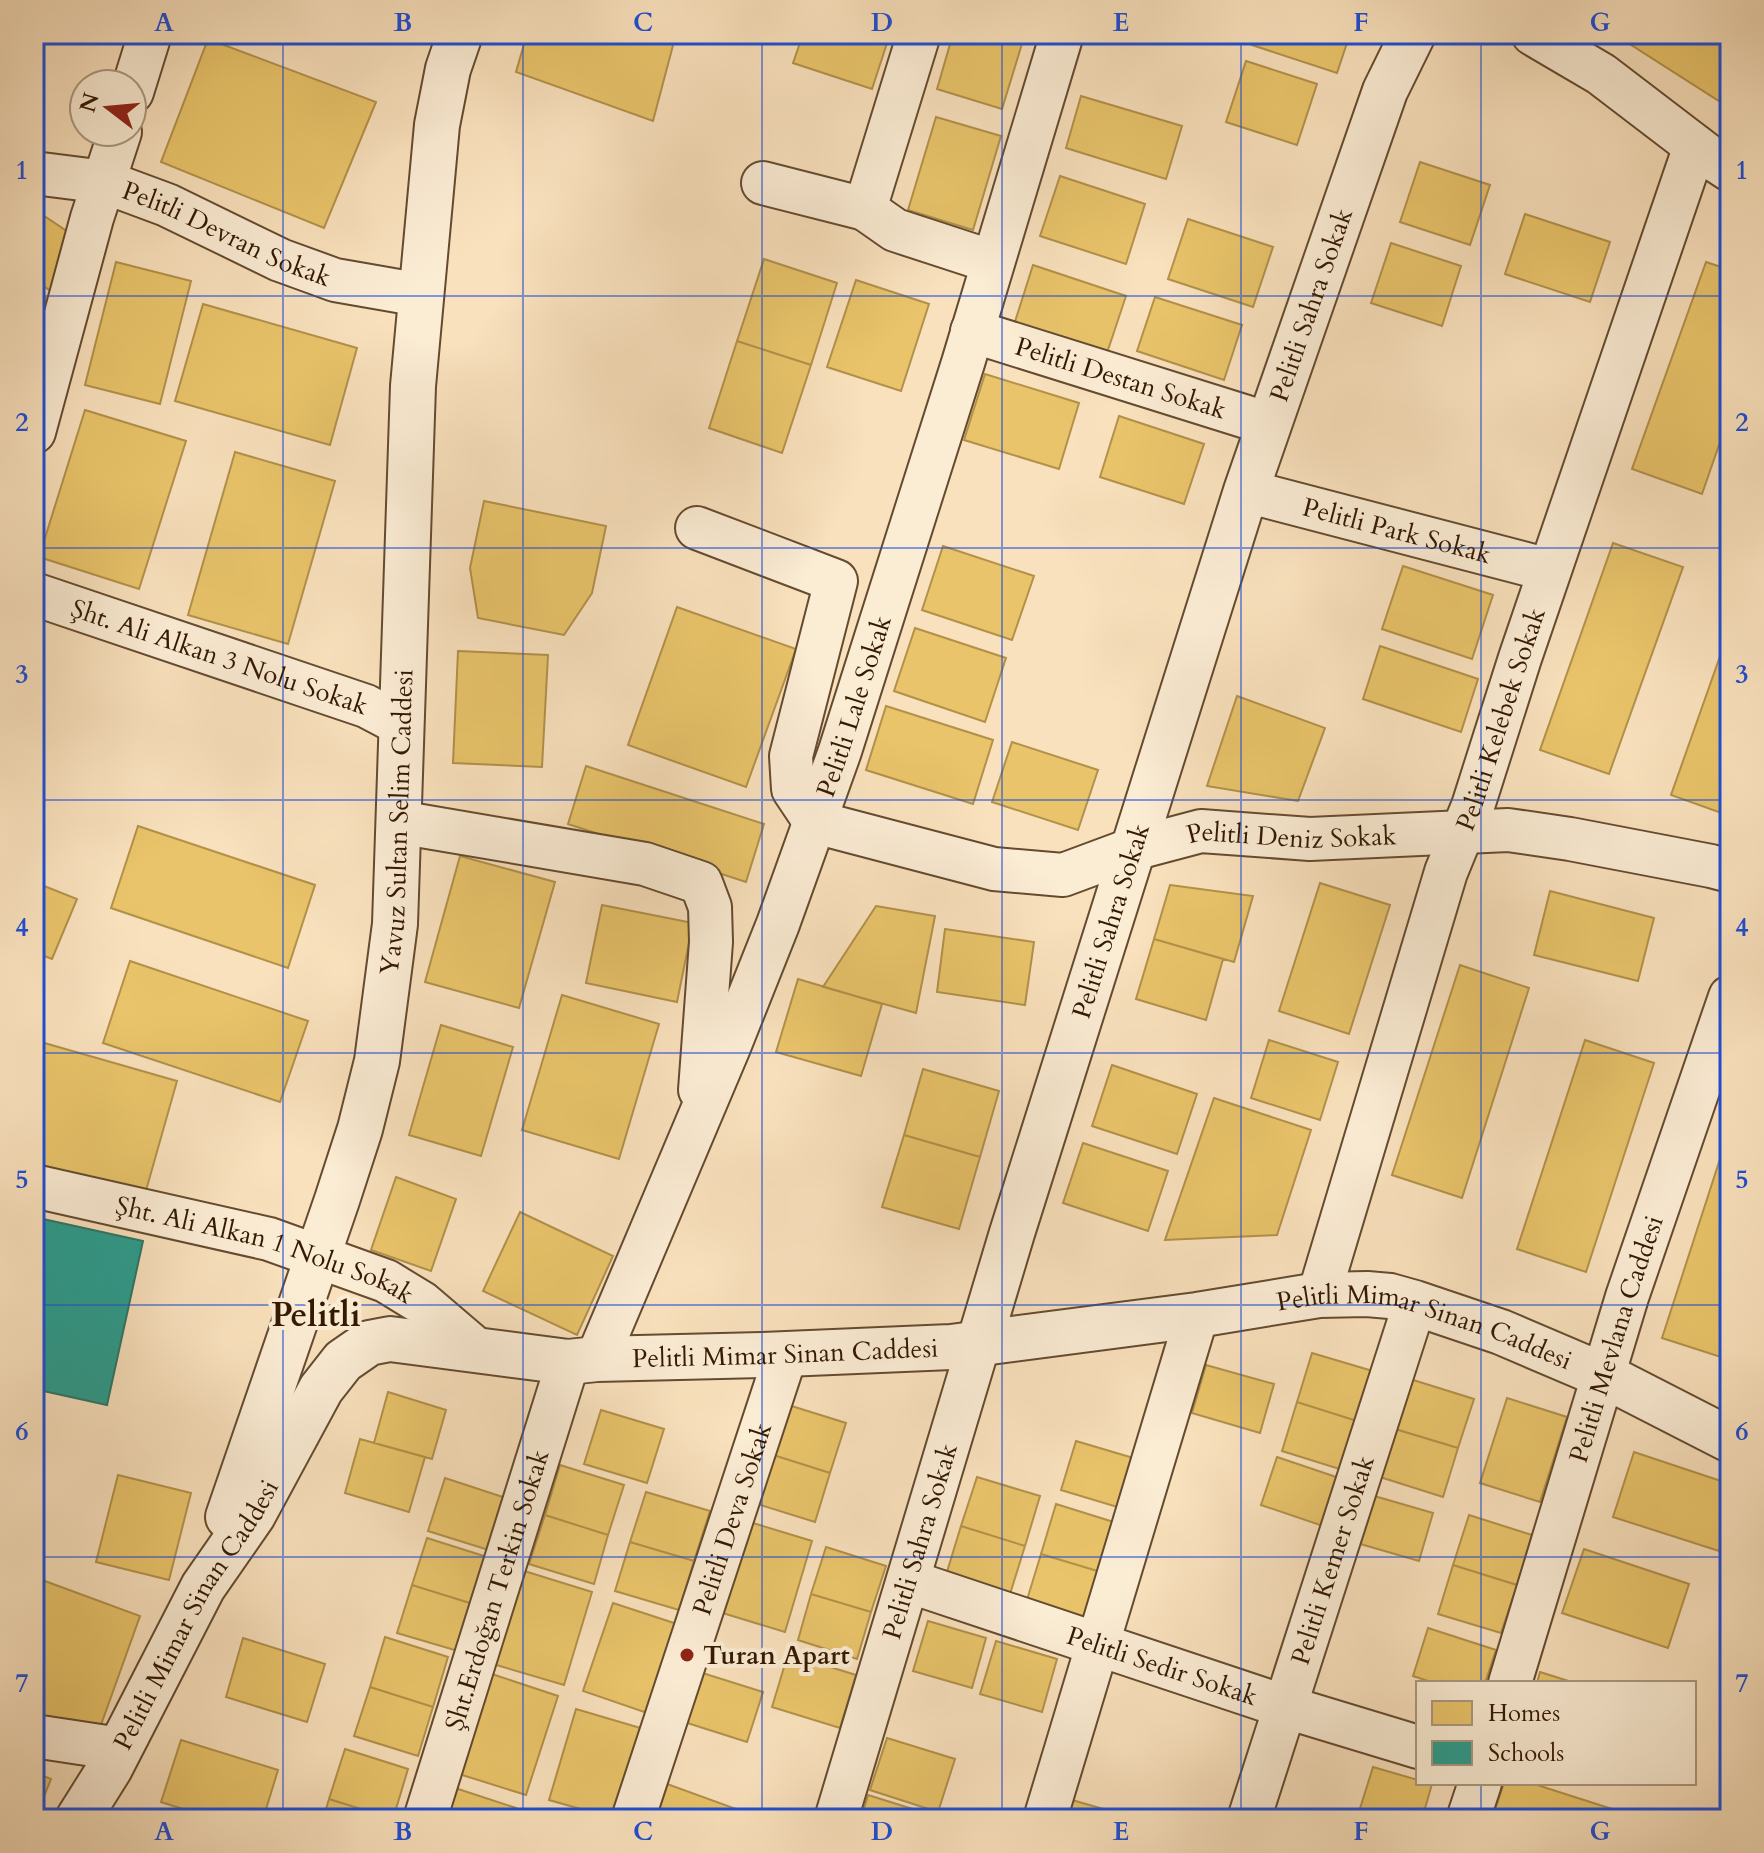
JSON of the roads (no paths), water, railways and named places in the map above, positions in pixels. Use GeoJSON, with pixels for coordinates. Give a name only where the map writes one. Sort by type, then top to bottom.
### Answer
{"type":"FeatureCollection","features":[{"type":"Feature","properties":{"kind":"street"},"geometry":{"type":"LineString","coordinates":[[139,68],[150,34]]}},
{"type":"Feature","properties":{"kind":"street","name":"Yavuz Sultan Selim Caddesi"},"geometry":{"type":"LineString","coordinates":[[203,1587],[318,1256],[360,1129],[377,1061],[395,924],[413,386],[437,125],[448,69],[460,34]]}},
{"type":"Feature","properties":{"kind":"street"},"geometry":{"type":"LineString","coordinates":[[865,209],[919,34]]}},
{"type":"Feature","properties":{"kind":"street","name":"Pelitli Lale Sokak"},"geometry":{"type":"LineString","coordinates":[[582,1360],[699,1119],[815,822],[872,652],[1062,34]]}},
{"type":"Feature","properties":{"kind":"street","name":"Pelitli Sahra Sokak"},"geometry":{"type":"LineString","coordinates":[[836,1819],[1016,1218],[1246,491],[1385,91],[1413,34]]}},
{"type":"Feature","properties":{"kind":"street"},"geometry":{"type":"LineString","coordinates":[[1533,34],[1601,74],[1730,170]]}},
{"type":"Feature","properties":{"kind":"street","name":"Pelitli Kelebek Sokak"},"geometry":{"type":"LineString","coordinates":[[1319,1295],[1446,872],[1473,806],[1549,570],[1695,146]]}},
{"type":"Feature","properties":{"kind":"street"},"geometry":{"type":"LineString","coordinates":[[34,432],[92,218],[115,148]]}},
{"type":"Feature","properties":{"kind":"street","name":"Pelitli Devran Sokak"},"geometry":{"type":"LineString","coordinates":[[34,173],[105,182],[167,205],[280,260],[335,280],[421,295]]}},
{"type":"Feature","properties":{"kind":"street"},"geometry":{"type":"LineString","coordinates":[[763,183],[865,209],[895,230],[993,262]]}},
{"type":"Feature","properties":{"kind":"street","name":"Pelitli Destan Sokak"},"geometry":{"type":"LineString","coordinates":[[972,331],[1269,424]]}},
{"type":"Feature","properties":{"kind":"street","name":"Pelitli Park Sokak"},"geometry":{"type":"LineString","coordinates":[[1246,491],[1549,570]]}},
{"type":"Feature","properties":{"kind":"street"},"geometry":{"type":"LineString","coordinates":[[697,528],[836,581],[791,756],[793,789],[815,822]]}},
{"type":"Feature","properties":{"kind":"street","name":"Şht. Ali Alkan 3 Nolu Sokak"},"geometry":{"type":"LineString","coordinates":[[34,594],[366,706],[402,725]]}},
{"type":"Feature","properties":{"kind":"street"},"geometry":{"type":"LineString","coordinates":[[398,822],[645,864],[701,883],[710,907],[711,942],[699,1119]]}},
{"type":"Feature","properties":{"kind":"street","name":"Pelitli Deniz Sokak"},"geometry":{"type":"LineString","coordinates":[[815,822],[994,869],[1063,875],[1133,849],[1201,831],[1310,839],[1508,830],[1730,871]]}},
{"type":"Feature","properties":{"kind":"street","name":"Pelitli Mevlana Caddesi"},"geometry":{"type":"LineString","coordinates":[[1511,1681],[1627,1297],[1730,997]]}},
{"type":"Feature","properties":{"kind":"street","name":"Şht. Ali Alkan 1 Nolu Sokak"},"geometry":{"type":"LineString","coordinates":[[34,1186],[269,1239],[386,1281],[422,1303],[477,1350]]}},
{"type":"Feature","properties":{"kind":"street","name":"Pelitli Mimar Sinan Caddesi"},"geometry":{"type":"LineString","coordinates":[[78,1819],[120,1749],[203,1587],[253,1515],[321,1389],[343,1361],[369,1343],[390,1339],[582,1360],[951,1347],[1197,1315],[1319,1295],[1367,1294],[1415,1303],[1501,1332],[1603,1376],[1730,1440]]}},
{"type":"Feature","properties":{"kind":"street","name":"Pelitli Kemer Sokak"},"geometry":{"type":"LineString","coordinates":[[1249,1819],[1415,1303]]}},
{"type":"Feature","properties":{"kind":"street"},"geometry":{"type":"LineString","coordinates":[[1045,1819],[1197,1315]]}},
{"type":"Feature","properties":{"kind":"street","name":"Pelitli Deva Sokak"},"geometry":{"type":"LineString","coordinates":[[633,1819],[786,1354]]}},
{"type":"Feature","properties":{"kind":"street","name":"Şht.Erdoğan Terkin Sokak"},"geometry":{"type":"LineString","coordinates":[[425,1819],[582,1360]]}},
{"type":"Feature","properties":{"kind":"street","name":"Pelitli Sedir Sokak"},"geometry":{"type":"LineString","coordinates":[[908,1581],[1286,1707],[1416,1746]]}},
{"type":"Feature","properties":{"kind":"street"},"geometry":{"type":"LineString","coordinates":[[34,1736],[120,1749]]}},
{"type":"Feature","properties":{"kind":"street"},"geometry":{"type":"LineString","coordinates":[[1468,1819],[1479,1785]]}},
{"type":"Feature","properties":{"kind":"place","name":"Turan Apart"},"geometry":{"type":"Point","coordinates":[687,1655]}},
{"type":"Feature","properties":{"kind":"district","name":"Pelitli"},"geometry":{"type":"Point","coordinates":[316,1314]}}]}
